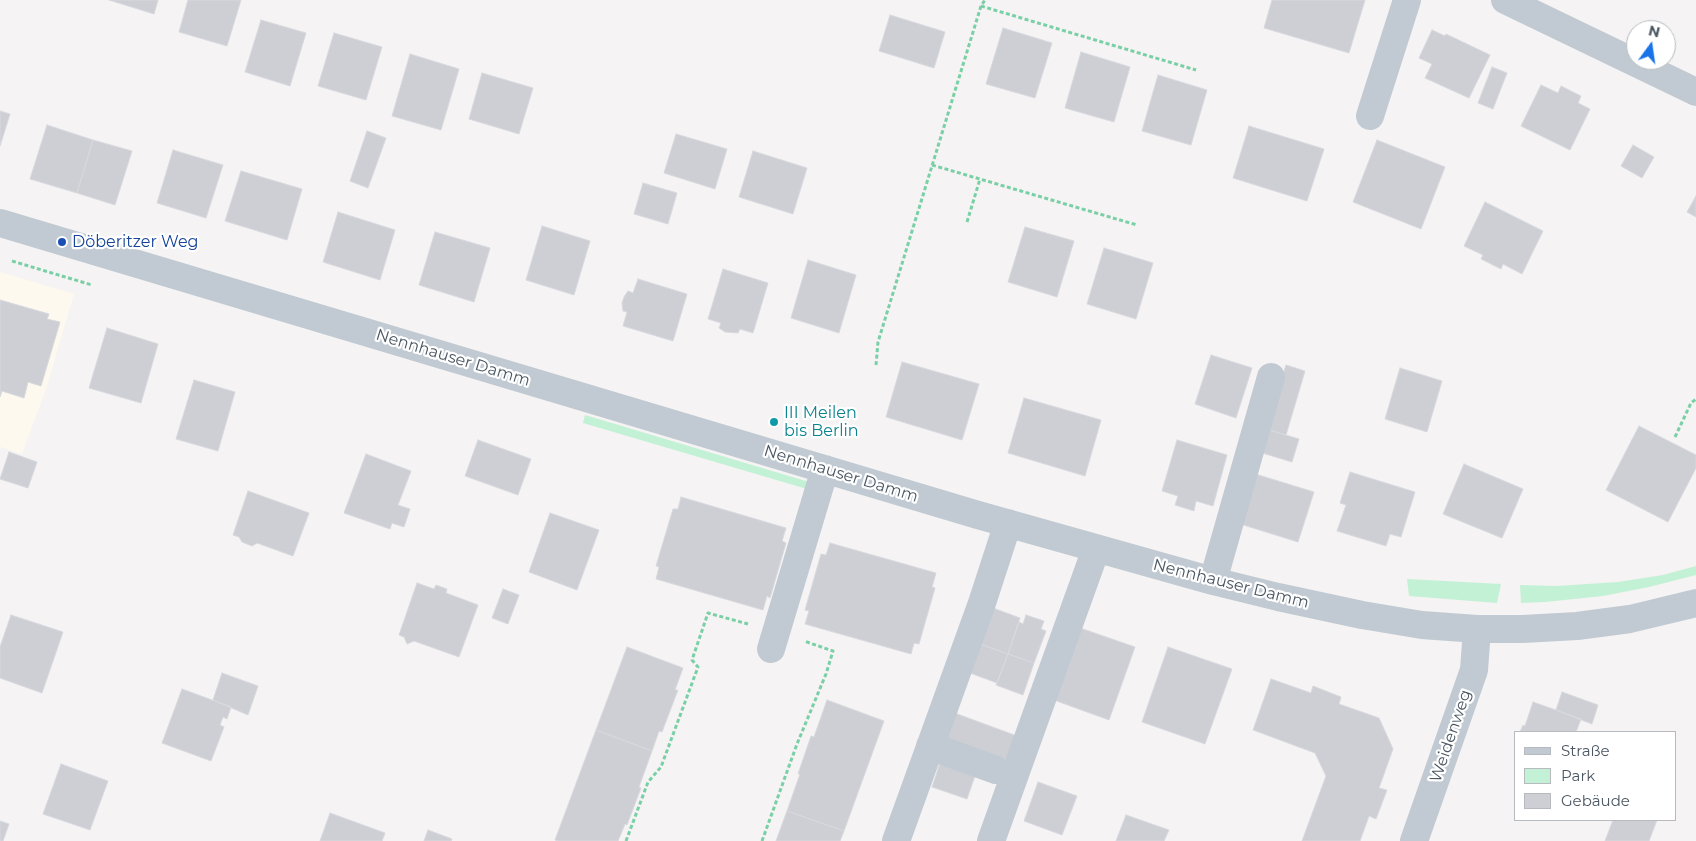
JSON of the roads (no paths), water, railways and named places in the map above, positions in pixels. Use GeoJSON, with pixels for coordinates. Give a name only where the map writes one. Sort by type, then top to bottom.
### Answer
{"type":"FeatureCollection","features":[{"type":"Feature","properties":{"kind":"street"},"geometry":{"type":"LineString","coordinates":[[1370,116],[1406,0]]}},
{"type":"Feature","properties":{"kind":"street"},"geometry":{"type":"LineString","coordinates":[[1505,0],[1696,92]]}},
{"type":"Feature","properties":{"kind":"street","name":"Nennhauser Damm"},"geometry":{"type":"LineString","coordinates":[[0,223],[1096,549],[1213,581],[1362,615],[1422,625],[1477,629],[1523,629],[1577,626],[1630,619],[1696,603]]}},
{"type":"Feature","properties":{"kind":"street"},"geometry":{"type":"LineString","coordinates":[[1213,581],[1271,377]]}},
{"type":"Feature","properties":{"kind":"street"},"geometry":{"type":"LineString","coordinates":[[771,649],[825,469]]}},
{"type":"Feature","properties":{"kind":"street"},"geometry":{"type":"LineString","coordinates":[[896,841],[982,603],[1008,523]]}},
{"type":"Feature","properties":{"kind":"street"},"geometry":{"type":"LineString","coordinates":[[991,841],[1096,549]]}},
{"type":"Feature","properties":{"kind":"street","name":"Weidenweg"},"geometry":{"type":"LineString","coordinates":[[1414,841],[1474,670],[1477,629]]}},
{"type":"Feature","properties":{"kind":"street"},"geometry":{"type":"LineString","coordinates":[[930,746],[996,770]]}},
{"type":"Feature","properties":{"kind":"place","name":"Döberitzer Weg"},"geometry":{"type":"Point","coordinates":[62,242]}},
{"type":"Feature","properties":{"kind":"place","name":"III Meilen bis Berlin"},"geometry":{"type":"Point","coordinates":[774,422]}}]}
